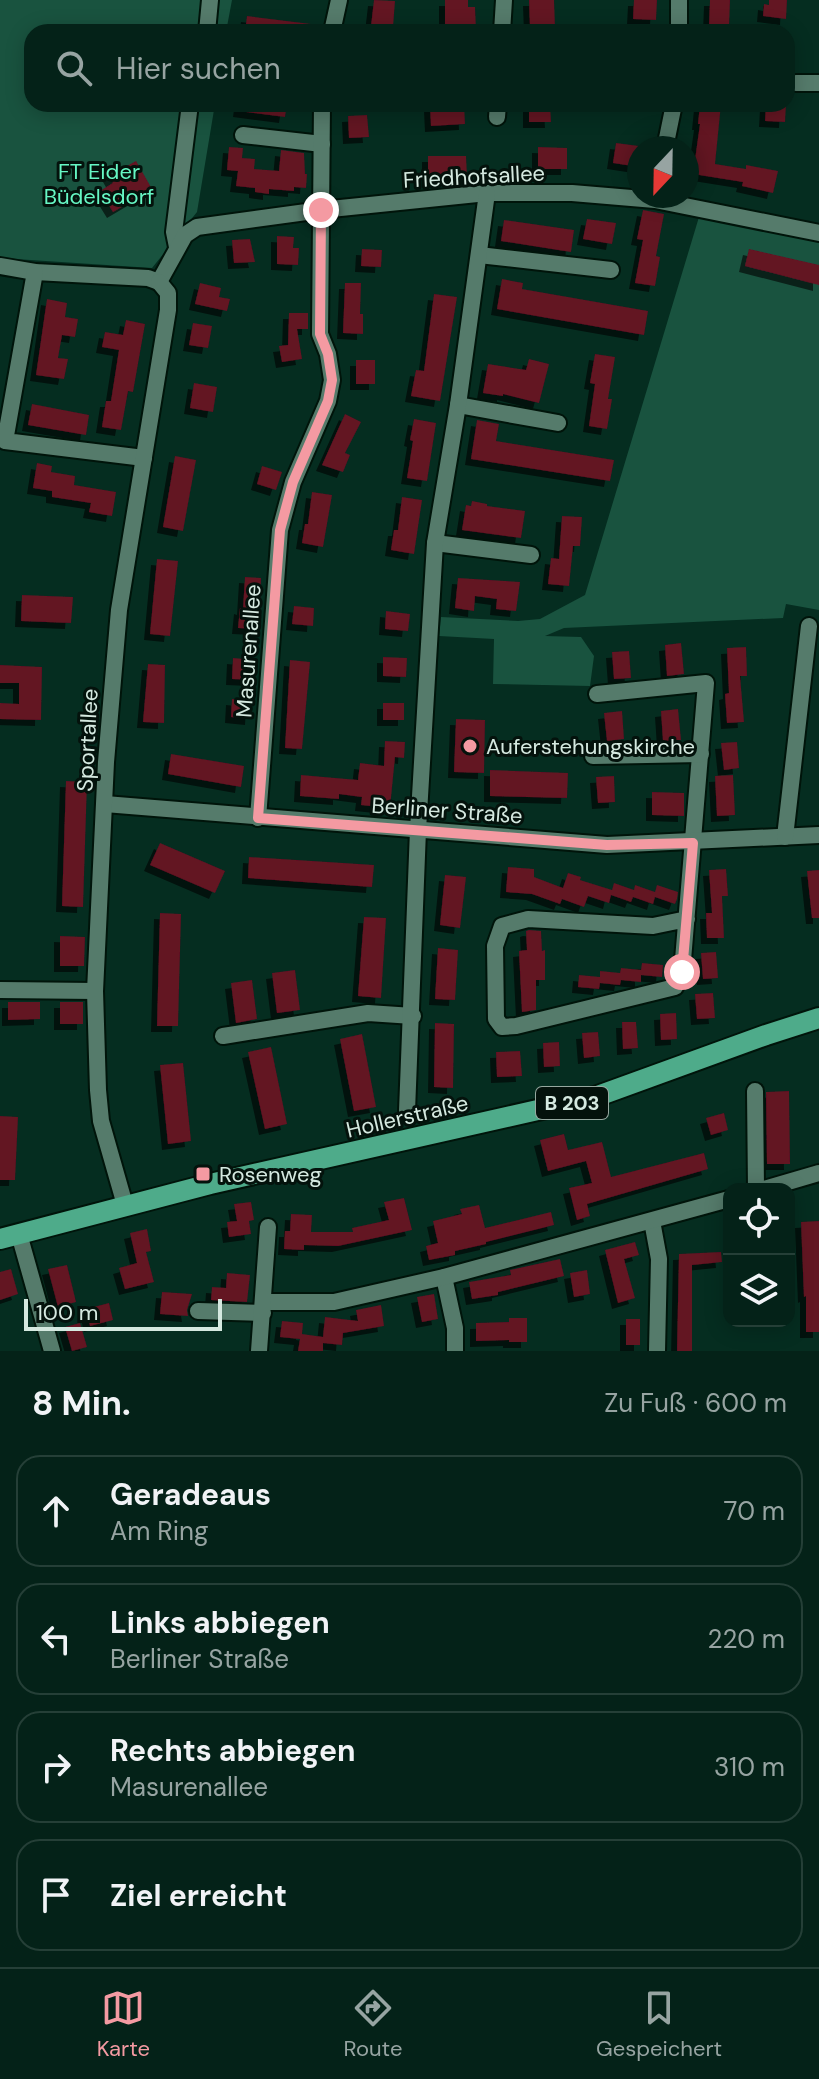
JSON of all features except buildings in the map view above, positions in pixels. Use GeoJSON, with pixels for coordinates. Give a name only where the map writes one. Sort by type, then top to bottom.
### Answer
{"type":"FeatureCollection","features":[{"type":"Feature","properties":{"kind":"main road","name":"Hollerstraße"},"geometry":{"type":"LineString","coordinates":[[10,1237],[125,1205],[595,1097],[819,1018]]}},
{"type":"Feature","properties":{"kind":"street"},"geometry":{"type":"LineString","coordinates":[[208,24],[210,0]]}},
{"type":"Feature","properties":{"kind":"street"},"geometry":{"type":"LineString","coordinates":[[334,24],[339,0]]}},
{"type":"Feature","properties":{"kind":"street"},"geometry":{"type":"LineString","coordinates":[[502,24],[504,0]]}},
{"type":"Feature","properties":{"kind":"street"},"geometry":{"type":"LineString","coordinates":[[679,0],[679,24]]}},
{"type":"Feature","properties":{"kind":"street"},"geometry":{"type":"LineString","coordinates":[[796,83],[819,83]]}},
{"type":"Feature","properties":{"kind":"street"},"geometry":{"type":"LineString","coordinates":[[177,247],[174,232],[189,112]]}},
{"type":"Feature","properties":{"kind":"street","name":"Masurenallee"},"geometry":{"type":"LineString","coordinates":[[258,818],[280,530],[293,482],[328,401],[332,380],[328,354],[320,334],[322,112]]}},
{"type":"Feature","properties":{"kind":"street"},"geometry":{"type":"LineString","coordinates":[[667,136],[672,112]]}},
{"type":"Feature","properties":{"kind":"street"},"geometry":{"type":"LineString","coordinates":[[243,135],[322,144]]}},
{"type":"Feature","properties":{"kind":"street"},"geometry":{"type":"LineString","coordinates":[[407,1111],[418,830],[435,543],[458,405],[487,193]]}},
{"type":"Feature","properties":{"kind":"street","name":"Friedhofsallee"},"geometry":{"type":"LineString","coordinates":[[159,282],[185,235],[197,227],[321,210],[487,193],[627,196]]}},
{"type":"Feature","properties":{"kind":"street","name":"Friedhofsallee"},"geometry":{"type":"LineString","coordinates":[[699,207],[819,233]]}},
{"type":"Feature","properties":{"kind":"street"},"geometry":{"type":"LineString","coordinates":[[479,255],[611,270]]}},
{"type":"Feature","properties":{"kind":"street"},"geometry":{"type":"LineString","coordinates":[[0,266],[35,272],[148,278],[159,282]]}},
{"type":"Feature","properties":{"kind":"street"},"geometry":{"type":"LineString","coordinates":[[35,272],[5,441],[144,458]]}},
{"type":"Feature","properties":{"kind":"street","name":"Sportallee"},"geometry":{"type":"LineString","coordinates":[[125,1205],[101,1121],[95,991],[114,653],[168,310],[168,293],[159,282]]}},
{"type":"Feature","properties":{"kind":"street"},"geometry":{"type":"LineString","coordinates":[[458,405],[558,423]]}},
{"type":"Feature","properties":{"kind":"street"},"geometry":{"type":"LineString","coordinates":[[435,543],[531,555]]}},
{"type":"Feature","properties":{"kind":"street"},"geometry":{"type":"LineString","coordinates":[[785,837],[809,626]]}},
{"type":"Feature","properties":{"kind":"street"},"geometry":{"type":"LineString","coordinates":[[597,694],[706,683],[701,754],[687,919],[682,972],[675,987],[516,1026],[502,1027],[496,1019],[495,946],[502,926],[528,919],[653,926],[687,919]]}},
{"type":"Feature","properties":{"kind":"street"},"geometry":{"type":"LineString","coordinates":[[593,756],[701,754]]}},
{"type":"Feature","properties":{"kind":"street","name":"Berliner Straße"},"geometry":{"type":"LineString","coordinates":[[105,804],[607,845],[819,835]]}},
{"type":"Feature","properties":{"kind":"street"},"geometry":{"type":"LineString","coordinates":[[0,990],[95,991]]}},
{"type":"Feature","properties":{"kind":"street"},"geometry":{"type":"LineString","coordinates":[[223,1036],[368,1013],[413,1016]]}},
{"type":"Feature","properties":{"kind":"street"},"geometry":{"type":"LineString","coordinates":[[755,1091],[756,1183]]}},
{"type":"Feature","properties":{"kind":"street"},"geometry":{"type":"LineString","coordinates":[[785,1183],[819,1173]]}},
{"type":"Feature","properties":{"kind":"street"},"geometry":{"type":"LineString","coordinates":[[198,1311],[334,1302],[444,1277],[723,1201]]}},
{"type":"Feature","properties":{"kind":"street"},"geometry":{"type":"LineString","coordinates":[[652,1221],[659,1259],[657,1351]]}},
{"type":"Feature","properties":{"kind":"street"},"geometry":{"type":"LineString","coordinates":[[259,1351],[268,1227]]}},
{"type":"Feature","properties":{"kind":"street"},"geometry":{"type":"LineString","coordinates":[[10,1237],[52,1351]]}},
{"type":"Feature","properties":{"kind":"street"},"geometry":{"type":"LineString","coordinates":[[444,1277],[455,1328],[455,1351]]}},
{"type":"Feature","properties":{"kind":"green space","name":"FT Eider Büdelsdorf"},"geometry":{"type":"Polygon","coordinates":[[[0,0],[232,0],[228,24],[24,24],[24,112],[214,112],[197,212],[152,268],[0,258],[0,0]]]}},
{"type":"Feature","properties":{"kind":"green space"},"geometry":{"type":"Polygon","coordinates":[[[699,217],[819,240],[819,610],[786,604],[783,618],[564,628],[545,636],[581,637],[594,656],[590,686],[493,684],[494,639],[439,636],[441,617],[518,621],[540,619],[585,595],[699,217]]]}},
{"type":"Feature","properties":{"kind":"place","name":"Auferstehungskirche"},"geometry":{"type":"Point","coordinates":[470,746]}},
{"type":"Feature","properties":{"kind":"place","name":"Rosenweg"},"geometry":{"type":"Point","coordinates":[203,1174]}},
{"type":"Feature","properties":{"kind":"route"},"geometry":{"type":"LineString","coordinates":[[321,210],[320,334],[328,354],[332,380],[328,401],[293,482],[280,530],[258,818],[607,845],[693,843],[682,972]]}}]}
